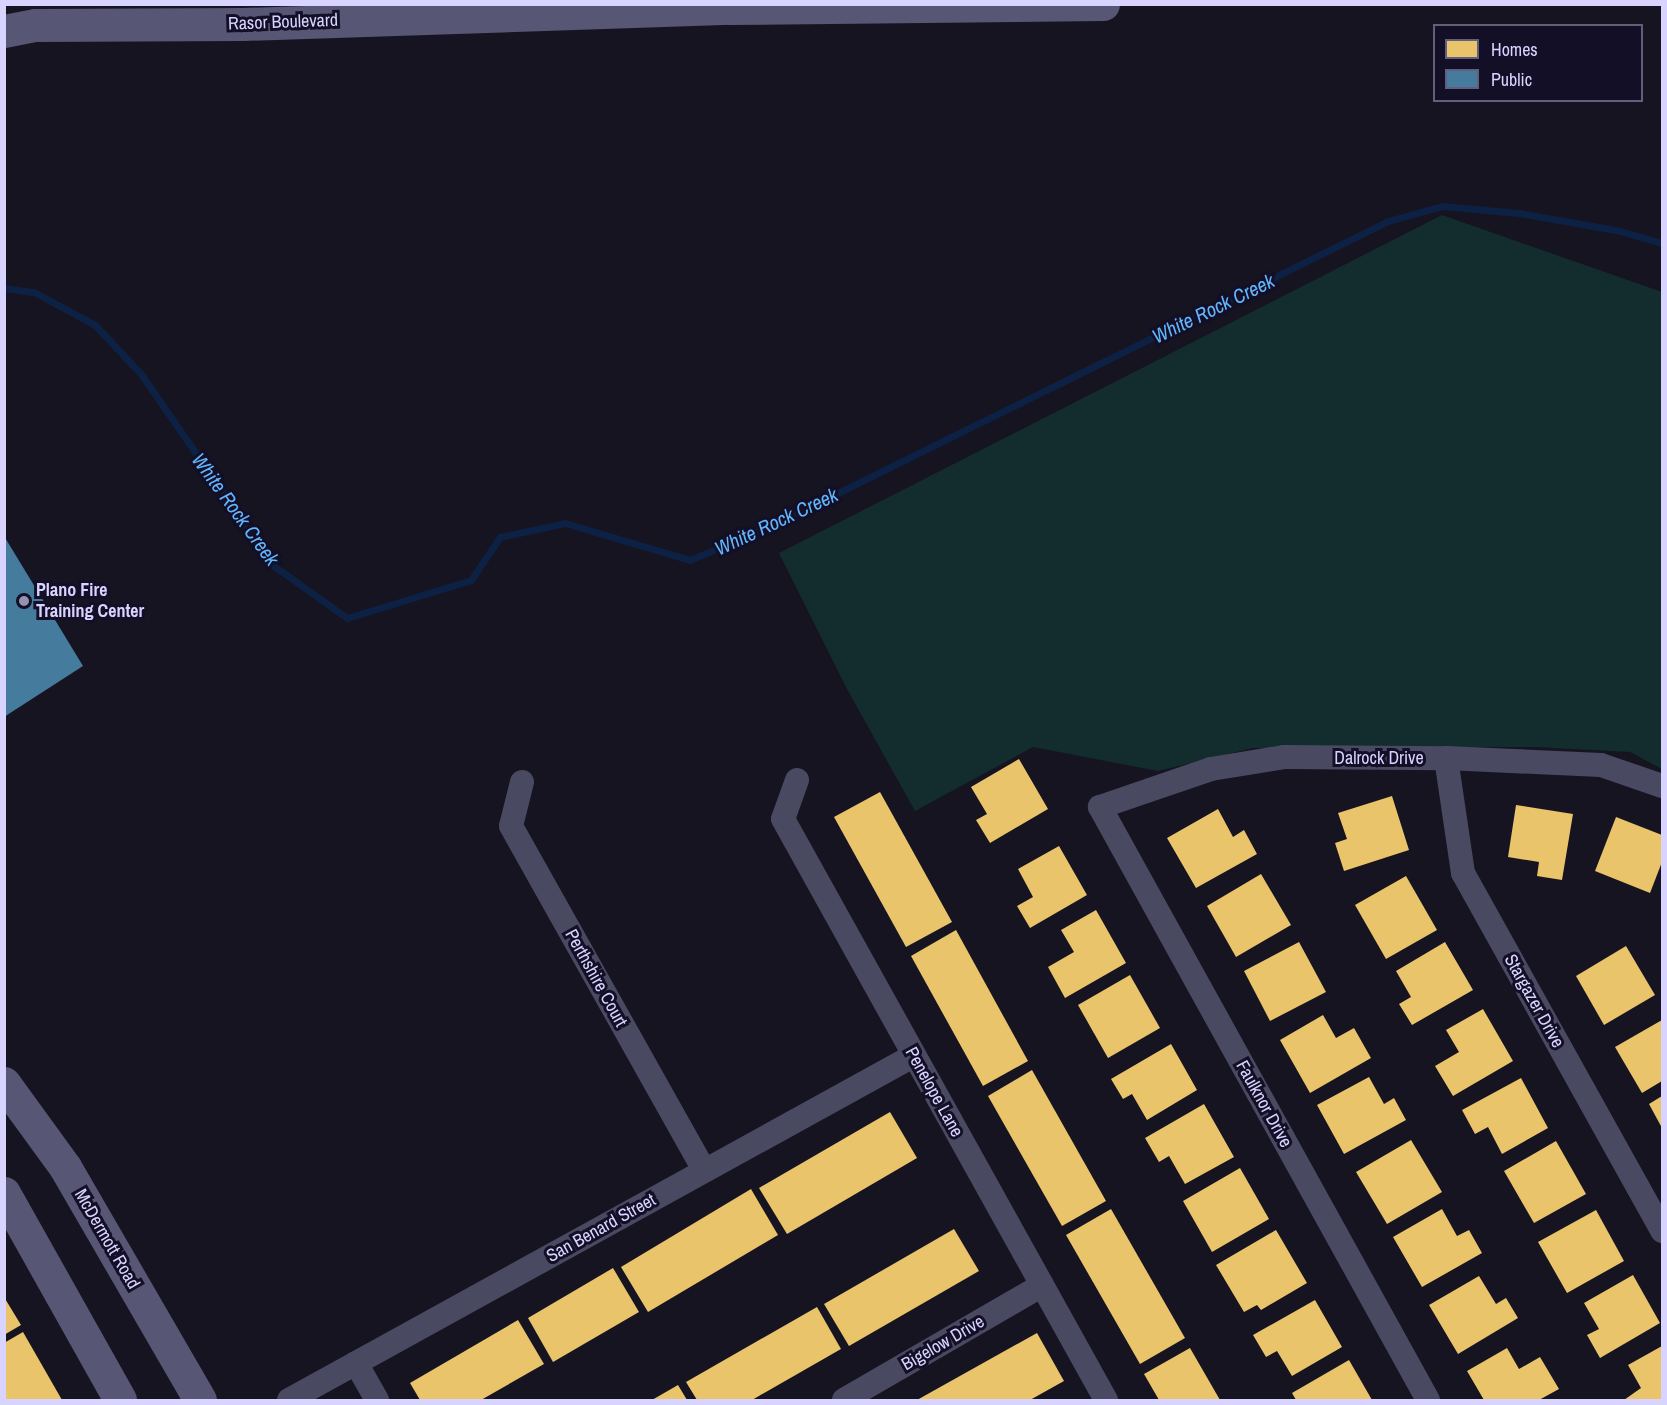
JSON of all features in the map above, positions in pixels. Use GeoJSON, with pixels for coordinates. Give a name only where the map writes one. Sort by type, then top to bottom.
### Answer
{"type":"FeatureCollection","features":[{"type":"Feature","properties":{"kind":"main road","name":"Rasor Boulevard"},"geometry":{"type":"LineString","coordinates":[[4,31],[35,25],[64,15],[243,24],[730,8],[1103,4]]}},
{"type":"Feature","properties":{"kind":"main road","name":"McDermott Road"},"geometry":{"type":"LineString","coordinates":[[4,1083],[65,1167],[200,1401]]}},
{"type":"Feature","properties":{"kind":"main road"},"geometry":{"type":"LineString","coordinates":[[4,1193],[120,1401]]}},
{"type":"Feature","properties":{"kind":"street","name":"Dalrock Drive"},"geometry":{"type":"LineString","coordinates":[[1100,807],[1211,770],[1284,757],[1446,758],[1601,765],[1662,786]]}},
{"type":"Feature","properties":{"kind":"street","name":"Stargazer Drive"},"geometry":{"type":"LineString","coordinates":[[1446,758],[1451,814],[1463,873],[1662,1231]]}},
{"type":"Feature","properties":{"kind":"street","name":"Penelope Lane"},"geometry":{"type":"LineString","coordinates":[[797,780],[783,819],[1106,1401]]}},
{"type":"Feature","properties":{"kind":"street","name":"Perthshire Court"},"geometry":{"type":"LineString","coordinates":[[522,782],[511,826],[704,1170]]}},
{"type":"Feature","properties":{"kind":"street","name":"Faulknor Drive"},"geometry":{"type":"LineString","coordinates":[[1100,807],[1428,1401]]}},
{"type":"Feature","properties":{"kind":"street","name":"San Benard Street"},"geometry":{"type":"LineString","coordinates":[[289,1401],[913,1056]]}},
{"type":"Feature","properties":{"kind":"street","name":"Bigelow Drive"},"geometry":{"type":"LineString","coordinates":[[844,1401],[1042,1285]]}},
{"type":"Feature","properties":{"kind":"street"},"geometry":{"type":"LineString","coordinates":[[356,1363],[377,1401]]}},
{"type":"Feature","properties":{"kind":"green space"},"geometry":{"type":"Polygon","coordinates":[[[1442,215],[1662,292],[1662,769],[1630,752],[1534,747],[1253,748],[1158,771],[1033,747],[915,811],[847,689],[779,553],[1442,215]]]}},
{"type":"Feature","properties":{"kind":"building: Homes"},"geometry":{"type":"Polygon","coordinates":[[[1019,759],[1048,809],[990,843],[976,820],[987,814],[971,787],[1019,759]]]}},
{"type":"Feature","properties":{"kind":"building: Homes"},"geometry":{"type":"Polygon","coordinates":[[[880,792],[952,922],[906,947],[834,817],[880,792]]]}},
{"type":"Feature","properties":{"kind":"building: Homes"},"geometry":{"type":"Polygon","coordinates":[[[1392,796],[1409,850],[1344,871],[1335,843],[1347,839],[1338,813],[1392,796]]]}},
{"type":"Feature","properties":{"kind":"building: Homes"},"geometry":{"type":"Polygon","coordinates":[[[1516,805],[1573,814],[1562,880],[1537,876],[1539,862],[1508,857],[1516,805]]]}},
{"type":"Feature","properties":{"kind":"building: Homes"},"geometry":{"type":"Polygon","coordinates":[[[1218,809],[1233,837],[1244,830],[1257,854],[1196,888],[1167,838],[1218,809]]]}},
{"type":"Feature","properties":{"kind":"building: Homes"},"geometry":{"type":"Polygon","coordinates":[[[1616,817],[1662,835],[1662,862],[1650,893],[1595,871],[1616,817]]]}},
{"type":"Feature","properties":{"kind":"building: Homes"},"geometry":{"type":"Polygon","coordinates":[[[1059,846],[1087,895],[1030,928],[1017,906],[1033,897],[1018,869],[1059,846]]]}},
{"type":"Feature","properties":{"kind":"building: Homes"},"geometry":{"type":"Polygon","coordinates":[[[1261,874],[1291,925],[1236,957],[1207,906],[1261,874]]]}},
{"type":"Feature","properties":{"kind":"building: Homes"},"geometry":{"type":"Polygon","coordinates":[[[1406,876],[1437,930],[1386,959],[1355,905],[1406,876]]]}},
{"type":"Feature","properties":{"kind":"building: Homes"},"geometry":{"type":"Polygon","coordinates":[[[1096,910],[1126,963],[1065,998],[1048,967],[1074,952],[1061,930],[1096,910]]]}},
{"type":"Feature","properties":{"kind":"building: Homes"},"geometry":{"type":"Polygon","coordinates":[[[956,930],[1028,1061],[983,1086],[911,956],[956,930]]]}},
{"type":"Feature","properties":{"kind":"building: Homes"},"geometry":{"type":"Polygon","coordinates":[[[1299,942],[1326,992],[1270,1021],[1244,971],[1299,942]]]}},
{"type":"Feature","properties":{"kind":"building: Homes"},"geometry":{"type":"Polygon","coordinates":[[[1445,942],[1473,990],[1412,1025],[1399,1004],[1411,997],[1396,971],[1445,942]]]}},
{"type":"Feature","properties":{"kind":"building: Homes"},"geometry":{"type":"Polygon","coordinates":[[[1626,946],[1655,995],[1604,1025],[1576,976],[1626,946]]]}},
{"type":"Feature","properties":{"kind":"building: Homes"},"geometry":{"type":"Polygon","coordinates":[[[1130,975],[1160,1028],[1108,1058],[1078,1005],[1130,975]]]}},
{"type":"Feature","properties":{"kind":"building: Homes"},"geometry":{"type":"Polygon","coordinates":[[[1483,1009],[1513,1061],[1453,1096],[1435,1066],[1459,1052],[1446,1030],[1483,1009]]]}},
{"type":"Feature","properties":{"kind":"building: Homes"},"geometry":{"type":"Polygon","coordinates":[[[1323,1015],[1336,1038],[1354,1028],[1371,1058],[1310,1093],[1280,1040],[1323,1015]]]}},
{"type":"Feature","properties":{"kind":"building: Homes"},"geometry":{"type":"Polygon","coordinates":[[[1662,1020],[1662,1081],[1642,1093],[1615,1047],[1662,1020]]]}},
{"type":"Feature","properties":{"kind":"building: Homes"},"geometry":{"type":"Polygon","coordinates":[[[1171,1044],[1197,1090],[1147,1120],[1132,1094],[1123,1099],[1111,1079],[1171,1044]]]}},
{"type":"Feature","properties":{"kind":"building: Homes"},"geometry":{"type":"Polygon","coordinates":[[[1032,1070],[1106,1201],[1062,1226],[988,1096],[1032,1070]]]}},
{"type":"Feature","properties":{"kind":"building: Homes"},"geometry":{"type":"Polygon","coordinates":[[[1369,1077],[1384,1104],[1394,1098],[1406,1120],[1344,1154],[1317,1105],[1369,1077]]]}},
{"type":"Feature","properties":{"kind":"building: Homes"},"geometry":{"type":"Polygon","coordinates":[[[1521,1078],[1548,1128],[1502,1154],[1488,1127],[1475,1134],[1462,1110],[1521,1078]]]}},
{"type":"Feature","properties":{"kind":"building: Homes"},"geometry":{"type":"Polygon","coordinates":[[[1662,1096],[1662,1128],[1649,1104],[1662,1096]]]}},
{"type":"Feature","properties":{"kind":"building: Homes"},"geometry":{"type":"Polygon","coordinates":[[[1204,1104],[1234,1157],[1185,1184],[1169,1156],[1159,1162],[1145,1138],[1204,1104]]]}},
{"type":"Feature","properties":{"kind":"building: Homes"},"geometry":{"type":"Polygon","coordinates":[[[890,1112],[917,1158],[787,1234],[759,1188],[890,1112]]]}},
{"type":"Feature","properties":{"kind":"building: Homes"},"geometry":{"type":"Polygon","coordinates":[[[1411,1140],[1442,1192],[1387,1224],[1356,1172],[1411,1140]]]}},
{"type":"Feature","properties":{"kind":"building: Homes"},"geometry":{"type":"Polygon","coordinates":[[[1556,1141],[1586,1194],[1534,1223],[1504,1171],[1556,1141]]]}},
{"type":"Feature","properties":{"kind":"building: Homes"},"geometry":{"type":"Polygon","coordinates":[[[1240,1168],[1269,1219],[1212,1252],[1183,1201],[1240,1168]]]}},
{"type":"Feature","properties":{"kind":"building: Homes"},"geometry":{"type":"Polygon","coordinates":[[[751,1189],[778,1235],[648,1312],[621,1267],[751,1189]]]}},
{"type":"Feature","properties":{"kind":"building: Homes"},"geometry":{"type":"Polygon","coordinates":[[[1111,1209],[1185,1338],[1140,1364],[1066,1235],[1111,1209]]]}},
{"type":"Feature","properties":{"kind":"building: Homes"},"geometry":{"type":"Polygon","coordinates":[[[1442,1209],[1457,1236],[1469,1230],[1482,1253],[1422,1287],[1393,1237],[1442,1209]]]}},
{"type":"Feature","properties":{"kind":"building: Homes"},"geometry":{"type":"Polygon","coordinates":[[[1596,1210],[1624,1261],[1567,1293],[1538,1242],[1596,1210]]]}},
{"type":"Feature","properties":{"kind":"building: Homes"},"geometry":{"type":"Polygon","coordinates":[[[954,1229],[979,1271],[849,1346],[824,1304],[954,1229]]]}},
{"type":"Feature","properties":{"kind":"building: Homes"},"geometry":{"type":"Polygon","coordinates":[[[1276,1230],[1307,1283],[1261,1310],[1257,1305],[1244,1312],[1216,1265],[1276,1230]]]}},
{"type":"Feature","properties":{"kind":"building: Homes"},"geometry":{"type":"Polygon","coordinates":[[[613,1268],[639,1312],[553,1362],[528,1318],[613,1268]]]}},
{"type":"Feature","properties":{"kind":"building: Homes"},"geometry":{"type":"Polygon","coordinates":[[[1633,1275],[1660,1323],[1600,1358],[1587,1335],[1599,1329],[1584,1303],[1633,1275]]]}},
{"type":"Feature","properties":{"kind":"building: Homes"},"geometry":{"type":"Polygon","coordinates":[[[1479,1276],[1496,1304],[1506,1298],[1518,1318],[1458,1354],[1429,1305],[1479,1276]]]}},
{"type":"Feature","properties":{"kind":"building: Homes"},"geometry":{"type":"Polygon","coordinates":[[[4,1297],[21,1325],[4,1335],[4,1297]]]}},
{"type":"Feature","properties":{"kind":"building: Homes"},"geometry":{"type":"Polygon","coordinates":[[[1315,1300],[1342,1347],[1292,1376],[1277,1351],[1266,1357],[1253,1335],[1315,1300]]]}},
{"type":"Feature","properties":{"kind":"building: Homes"},"geometry":{"type":"Polygon","coordinates":[[[817,1307],[841,1349],[752,1400],[697,1400],[686,1382],[817,1307]]]}},
{"type":"Feature","properties":{"kind":"building: Homes"},"geometry":{"type":"Polygon","coordinates":[[[518,1320],[544,1364],[481,1400],[420,1400],[410,1383],[518,1320]]]}},
{"type":"Feature","properties":{"kind":"building: Homes"},"geometry":{"type":"Polygon","coordinates":[[[23,1332],[62,1400],[4,1400],[4,1343],[23,1332]]]}},
{"type":"Feature","properties":{"kind":"building: Homes"},"geometry":{"type":"Polygon","coordinates":[[[1037,1333],[1064,1381],[1030,1400],[917,1400],[1037,1333]]]}},
{"type":"Feature","properties":{"kind":"building: Homes"},"geometry":{"type":"Polygon","coordinates":[[[1662,1346],[1662,1400],[1624,1400],[1641,1388],[1628,1365],[1662,1346]]]}},
{"type":"Feature","properties":{"kind":"building: Homes"},"geometry":{"type":"Polygon","coordinates":[[[1190,1348],[1220,1400],[1159,1400],[1144,1374],[1190,1348]]]}},
{"type":"Feature","properties":{"kind":"building: Homes"},"geometry":{"type":"Polygon","coordinates":[[[1507,1348],[1519,1369],[1540,1357],[1559,1389],[1539,1400],[1484,1400],[1467,1371],[1507,1348]]]}},
{"type":"Feature","properties":{"kind":"building: Homes"},"geometry":{"type":"Polygon","coordinates":[[[1349,1360],[1372,1400],[1296,1400],[1292,1393],[1349,1360]]]}},
{"type":"Feature","properties":{"kind":"building: Homes"},"geometry":{"type":"Polygon","coordinates":[[[678,1385],[687,1400],[652,1400],[678,1385]]]}},
{"type":"Feature","properties":{"kind":"building: Public","name":"Plano Fire Training Center"},"geometry":{"type":"Polygon","coordinates":[[[4,536],[83,666],[4,717],[4,536]]]}},
{"type":"Feature","properties":{"kind":"waterway","name":"White Rock Creek"},"geometry":{"type":"LineString","coordinates":[[4,288],[34,292],[95,325],[141,374],[274,566],[347,618],[471,580],[500,537],[565,523],[690,560],[781,521],[1388,221],[1442,206],[1519,213],[1620,231],[1662,243]]}},
{"type":"Feature","properties":{"kind":"place","name":"Plano Fire Training Center"},"geometry":{"type":"Point","coordinates":[24,601]}}]}
